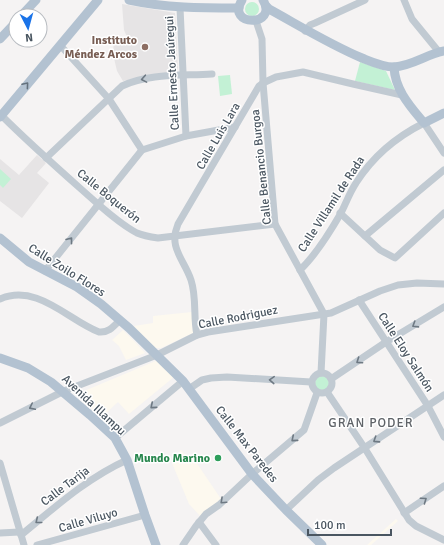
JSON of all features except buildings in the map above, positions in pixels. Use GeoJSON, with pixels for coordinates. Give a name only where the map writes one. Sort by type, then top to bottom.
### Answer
{"type":"FeatureCollection","features":[{"type":"Feature","properties":{"kind":"main road"},"geometry":{"type":"LineString","coordinates":[[28,8],[36,0]]}},
{"type":"Feature","properties":{"kind":"main road"},"geometry":{"type":"LineString","coordinates":[[0,115],[98,0]]}},
{"type":"Feature","properties":{"kind":"main road"},"geometry":{"type":"LineString","coordinates":[[129,0],[180,8],[241,4],[240,12],[244,19],[248,21],[256,21],[262,17],[266,7],[325,41],[365,59],[386,66],[394,67],[403,65],[442,52]]}},
{"type":"Feature","properties":{"kind":"main road"},"geometry":{"type":"LineString","coordinates":[[0,39],[8,30]]}},
{"type":"Feature","properties":{"kind":"main road"},"geometry":{"type":"LineString","coordinates":[[394,67],[402,94],[424,123]]}},
{"type":"Feature","properties":{"kind":"main road","name":"Calle Villamil de Rada"},"geometry":{"type":"LineString","coordinates":[[424,123],[444,113]]}},
{"type":"Feature","properties":{"kind":"main road","name":"Calle Zoilo Flores"},"geometry":{"type":"LineString","coordinates":[[0,238],[29,262],[77,287],[101,304],[156,355]]}},
{"type":"Feature","properties":{"kind":"main road","name":"Calle Max Paredes"},"geometry":{"type":"LineString","coordinates":[[156,355],[183,381],[252,474],[322,545]]}},
{"type":"Feature","properties":{"kind":"main road","name":"Avenida Illampu"},"geometry":{"type":"LineString","coordinates":[[0,358],[28,368],[51,382],[115,438],[127,460],[156,545]]}},
{"type":"Feature","properties":{"kind":"street"},"geometry":{"type":"LineString","coordinates":[[305,30],[310,25],[365,0]]}},
{"type":"Feature","properties":{"kind":"street"},"geometry":{"type":"LineString","coordinates":[[404,0],[412,19],[442,52]]}},
{"type":"Feature","properties":{"kind":"street","name":"Calle Ernesto Jaúregui"},"geometry":{"type":"LineString","coordinates":[[180,8],[186,136]]}},
{"type":"Feature","properties":{"kind":"street","name":"Calle Benancio Burgoa"},"geometry":{"type":"LineString","coordinates":[[256,21],[262,39],[263,83],[275,224],[324,314]]}},
{"type":"Feature","properties":{"kind":"street"},"geometry":{"type":"LineString","coordinates":[[60,45],[110,99],[142,150]]}},
{"type":"Feature","properties":{"kind":"street"},"geometry":{"type":"LineString","coordinates":[[263,83],[276,77],[303,72],[402,94]]}},
{"type":"Feature","properties":{"kind":"street"},"geometry":{"type":"LineString","coordinates":[[46,158],[122,86],[132,81],[144,78],[212,74]]}},
{"type":"Feature","properties":{"kind":"street","name":"Calle Luis Lara"},"geometry":{"type":"LineString","coordinates":[[174,236],[178,224],[235,127],[263,83]]}},
{"type":"Feature","properties":{"kind":"street","name":"Calle Boquerón"},"geometry":{"type":"LineString","coordinates":[[0,115],[98,204],[137,233],[158,238],[275,224]]}},
{"type":"Feature","properties":{"kind":"street"},"geometry":{"type":"LineString","coordinates":[[424,123],[444,153]]}},
{"type":"Feature","properties":{"kind":"street","name":"Calle Villamil de Rada"},"geometry":{"type":"LineString","coordinates":[[300,270],[308,262],[340,213],[356,184],[374,159],[398,137],[424,123]]}},
{"type":"Feature","properties":{"kind":"street"},"geometry":{"type":"LineString","coordinates":[[45,271],[142,150],[186,136],[235,127]]}},
{"type":"Feature","properties":{"kind":"street"},"geometry":{"type":"LineString","coordinates":[[365,236],[444,170]]}},
{"type":"Feature","properties":{"kind":"street"},"geometry":{"type":"LineString","coordinates":[[340,213],[380,250],[395,258],[444,213]]}},
{"type":"Feature","properties":{"kind":"street"},"geometry":{"type":"LineString","coordinates":[[174,236],[175,246],[191,279],[197,335]]}},
{"type":"Feature","properties":{"kind":"street","name":"Calle Rodriguez"},"geometry":{"type":"LineString","coordinates":[[0,423],[64,392],[156,355],[197,335],[332,313],[380,291],[398,285],[417,283],[444,284]]}},
{"type":"Feature","properties":{"kind":"street"},"geometry":{"type":"LineString","coordinates":[[0,299],[18,295],[31,296],[43,300],[100,332],[111,329],[120,320]]}},
{"type":"Feature","properties":{"kind":"street","name":"Calle Eloy Salmón"},"geometry":{"type":"LineString","coordinates":[[359,300],[428,406],[444,437]]}},
{"type":"Feature","properties":{"kind":"street"},"geometry":{"type":"LineString","coordinates":[[332,379],[327,374],[321,373],[314,376],[311,382],[312,388],[317,393],[324,394],[331,388],[332,379],[386,342],[444,307]]}},
{"type":"Feature","properties":{"kind":"street"},"geometry":{"type":"LineString","coordinates":[[321,373],[324,314]]}},
{"type":"Feature","properties":{"kind":"street"},"geometry":{"type":"LineString","coordinates":[[189,389],[202,380],[227,377],[311,382]]}},
{"type":"Feature","properties":{"kind":"street"},"geometry":{"type":"LineString","coordinates":[[115,438],[183,381]]}},
{"type":"Feature","properties":{"kind":"street"},"geometry":{"type":"LineString","coordinates":[[327,392],[364,447],[404,514],[416,526],[444,540]]}},
{"type":"Feature","properties":{"kind":"street"},"geometry":{"type":"LineString","coordinates":[[183,545],[206,514],[219,505],[252,474],[304,430],[317,393]]}},
{"type":"Feature","properties":{"kind":"street"},"geometry":{"type":"LineString","coordinates":[[286,510],[318,480],[364,447],[444,395]]}},
{"type":"Feature","properties":{"kind":"street","name":"Calle Tarija"},"geometry":{"type":"LineString","coordinates":[[20,534],[88,482],[115,465],[127,460]]}},
{"type":"Feature","properties":{"kind":"street"},"geometry":{"type":"LineString","coordinates":[[0,463],[24,545]]}},
{"type":"Feature","properties":{"kind":"street"},"geometry":{"type":"LineString","coordinates":[[404,514],[444,486]]}},
{"type":"Feature","properties":{"kind":"street","name":"Calle Viluyo"},"geometry":{"type":"LineString","coordinates":[[37,545],[145,515]]}},
{"type":"Feature","properties":{"kind":"street"},"geometry":{"type":"LineString","coordinates":[[199,522],[216,545]]}},
{"type":"Feature","properties":{"kind":"street"},"geometry":{"type":"LineString","coordinates":[[0,533],[20,534]]}},
{"type":"Feature","properties":{"kind":"shaded area","name":"Instituto Méndez Arcos"},"geometry":{"type":"Polygon","coordinates":[[[122,4],[175,13],[178,69],[176,71],[123,81],[117,71],[113,54],[114,40],[128,39],[124,30],[122,4]]]}},
{"type":"Feature","properties":{"kind":"shaded area"},"geometry":{"type":"Polygon","coordinates":[[[37,155],[46,163],[37,173],[49,183],[22,218],[0,201],[0,159],[19,175],[37,155]]]}},
{"type":"Feature","properties":{"kind":"shaded area"},"geometry":{"type":"Polygon","coordinates":[[[192,312],[193,333],[161,348],[155,348],[134,326],[153,323],[153,316],[192,312]]]}},
{"type":"Feature","properties":{"kind":"shaded area"},"geometry":{"type":"Polygon","coordinates":[[[123,330],[145,353],[126,360],[119,346],[112,340],[123,330]]]}},
{"type":"Feature","properties":{"kind":"shaded area"},"geometry":{"type":"Polygon","coordinates":[[[158,360],[174,377],[129,414],[118,402],[101,418],[77,394],[158,360]]]}},
{"type":"Feature","properties":{"kind":"shaded area"},"geometry":{"type":"Polygon","coordinates":[[[181,450],[188,459],[192,456],[221,499],[201,517],[189,504],[172,463],[176,460],[175,456],[181,450]]]}},
{"type":"Feature","properties":{"kind":"shaded area"},"geometry":{"type":"Polygon","coordinates":[[[396,519],[398,521],[371,545],[367,545],[396,519]]]}},
{"type":"Feature","properties":{"kind":"green space"},"geometry":{"type":"Polygon","coordinates":[[[249,2],[255,2],[259,6],[259,12],[255,16],[249,16],[245,12],[245,6],[249,2]]]}},
{"type":"Feature","properties":{"kind":"green space"},"geometry":{"type":"Polygon","coordinates":[[[360,62],[386,71],[395,90],[355,81],[360,62]]]}},
{"type":"Feature","properties":{"kind":"green space"},"geometry":{"type":"Polygon","coordinates":[[[230,75],[232,94],[220,96],[218,76],[230,75]]]}},
{"type":"Feature","properties":{"kind":"green space"},"geometry":{"type":"Polygon","coordinates":[[[0,169],[11,179],[3,188],[0,185],[0,169]]]}},
{"type":"Feature","properties":{"kind":"green space"},"geometry":{"type":"Polygon","coordinates":[[[319,376],[325,376],[329,380],[329,386],[325,390],[319,390],[315,386],[315,380],[319,376]]]}},
{"type":"Feature","properties":{"kind":"place","name":"Instituto Méndez Arcos"},"geometry":{"type":"Point","coordinates":[145,47]}},
{"type":"Feature","properties":{"kind":"place","name":"Mundo Marino"},"geometry":{"type":"Point","coordinates":[218,458]}},
{"type":"Feature","properties":{"kind":"district","name":"GRAN PODER"},"geometry":{"type":"Point","coordinates":[371,422]}}]}
